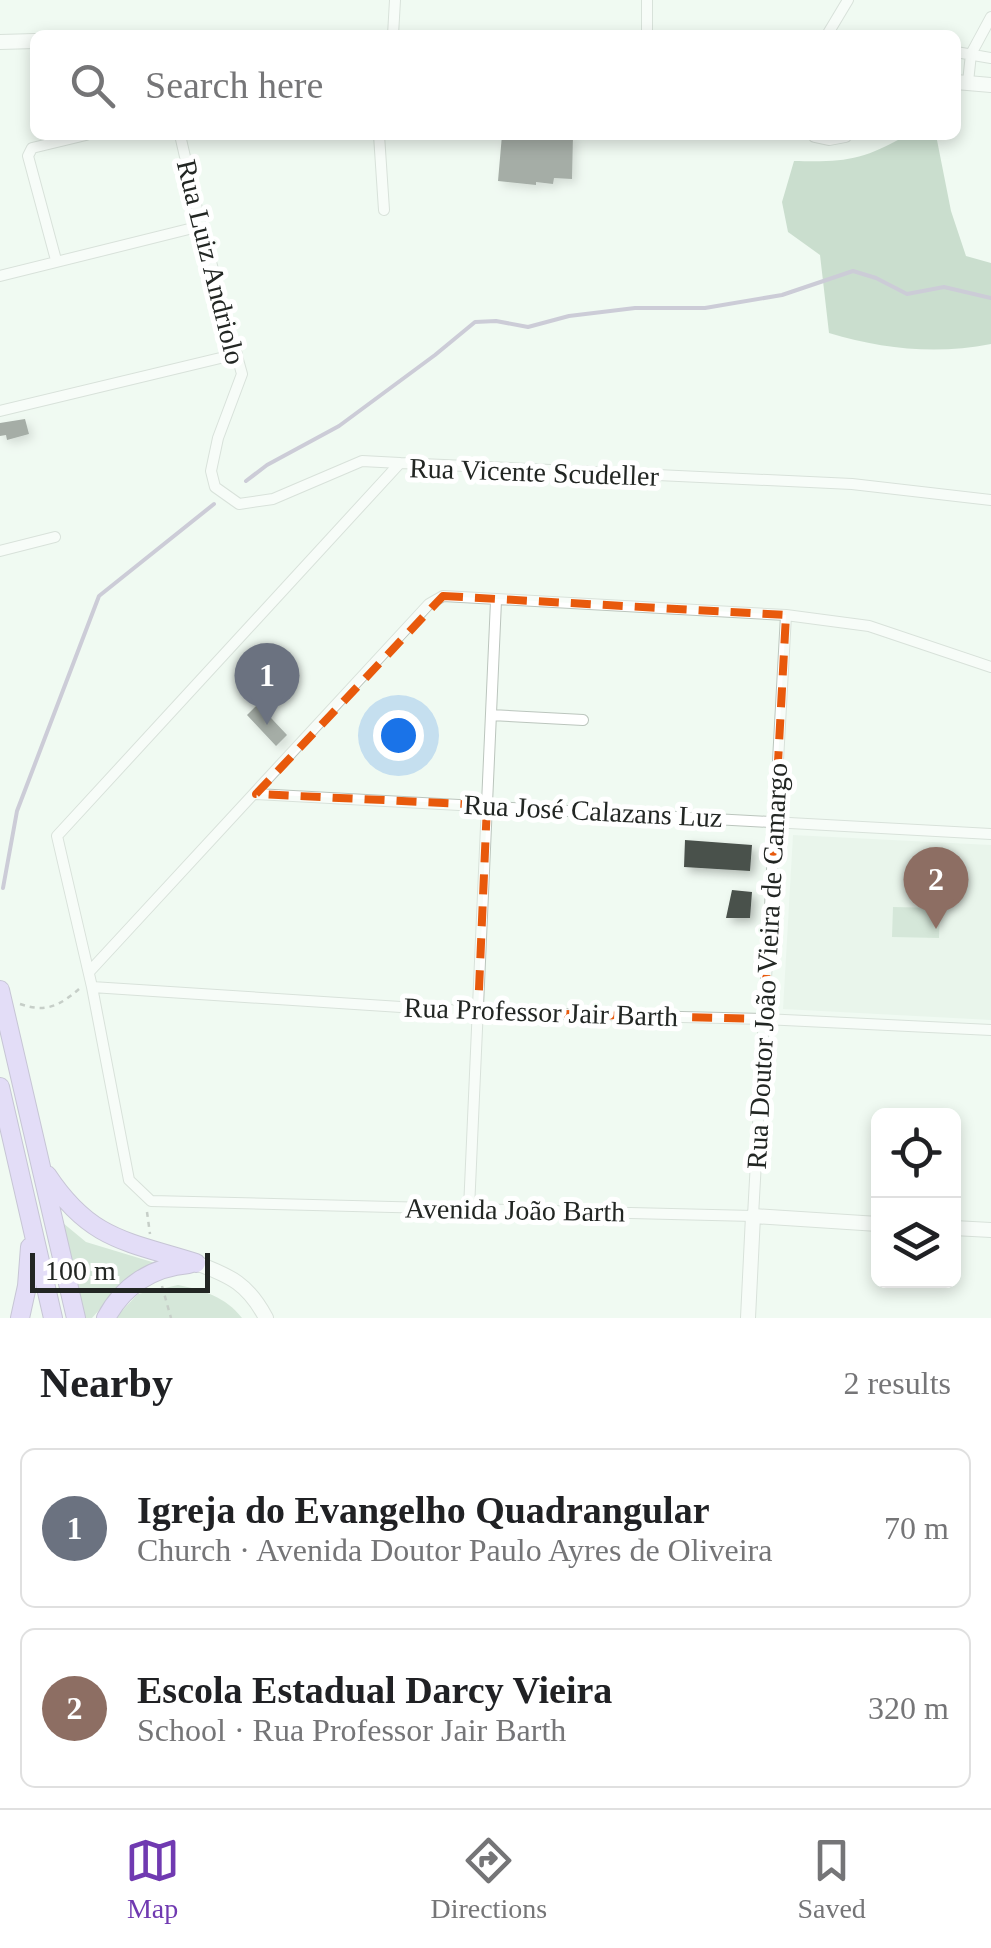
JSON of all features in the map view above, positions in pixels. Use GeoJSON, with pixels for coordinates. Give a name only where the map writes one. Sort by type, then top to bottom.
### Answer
{"type":"FeatureCollection","features":[{"type":"Feature","properties":{"kind":"highway"},"geometry":{"type":"LineString","coordinates":[[0,992],[76,1318]]}},
{"type":"Feature","properties":{"kind":"highway"},"geometry":{"type":"LineString","coordinates":[[0,1087],[52,1318]]}},
{"type":"Feature","properties":{"kind":"highway"},"geometry":{"type":"LineString","coordinates":[[39,1162],[64,1201],[88,1224],[115,1238],[196,1263]]}},
{"type":"Feature","properties":{"kind":"highway"},"geometry":{"type":"LineString","coordinates":[[20,1318],[32,1226]]}},
{"type":"Feature","properties":{"kind":"highway"},"geometry":{"type":"LineString","coordinates":[[106,1318],[113,1304],[136,1281],[170,1266],[196,1263]]}},
{"type":"Feature","properties":{"kind":"main road"},"geometry":{"type":"LineString","coordinates":[[0,42],[30,41]]}},
{"type":"Feature","properties":{"kind":"main road"},"geometry":{"type":"LineString","coordinates":[[962,82],[991,85]]}},
{"type":"Feature","properties":{"kind":"main road","name":"Avenida João Barth"},"geometry":{"type":"LineString","coordinates":[[754,1216],[871,1224]]}},
{"type":"Feature","properties":{"kind":"main road","name":"Rua Doutor João Vieira de Camargo"},"geometry":{"type":"LineString","coordinates":[[748,1318],[754,1216]]}},
{"type":"Feature","properties":{"kind":"main road"},"geometry":{"type":"LineString","coordinates":[[961,1228],[991,1230]]}},
{"type":"Feature","properties":{"kind":"main road"},"geometry":{"type":"LineString","coordinates":[[196,1263],[229,1276],[254,1296],[266,1318]]}},
{"type":"Feature","properties":{"kind":"street"},"geometry":{"type":"LineString","coordinates":[[393,30],[394,0]]}},
{"type":"Feature","properties":{"kind":"street"},"geometry":{"type":"LineString","coordinates":[[647,0],[648,30]]}},
{"type":"Feature","properties":{"kind":"street"},"geometry":{"type":"LineString","coordinates":[[831,30],[848,0]]}},
{"type":"Feature","properties":{"kind":"street"},"geometry":{"type":"LineString","coordinates":[[962,82],[971,54],[991,17]]}},
{"type":"Feature","properties":{"kind":"street"},"geometry":{"type":"LineString","coordinates":[[961,53],[991,58]]}},
{"type":"Feature","properties":{"kind":"street"},"geometry":{"type":"LineString","coordinates":[[56,260],[28,156],[32,148],[65,140]]}},
{"type":"Feature","properties":{"kind":"street","name":"Rua Luiz Andriolo"},"geometry":{"type":"LineString","coordinates":[[181,140],[242,374],[218,438],[211,470],[216,488],[239,504],[272,499],[362,461],[400,464]]}},
{"type":"Feature","properties":{"kind":"street"},"geometry":{"type":"LineString","coordinates":[[379,140],[384,210]]}},
{"type":"Feature","properties":{"kind":"street"},"geometry":{"type":"LineString","coordinates":[[0,276],[201,226]]}},
{"type":"Feature","properties":{"kind":"street"},"geometry":{"type":"LineString","coordinates":[[0,412],[236,354]]}},
{"type":"Feature","properties":{"kind":"street","name":"Rua Vicente Scudeller"},"geometry":{"type":"LineString","coordinates":[[90,980],[57,836],[400,464],[852,484],[991,500]]}},
{"type":"Feature","properties":{"kind":"street"},"geometry":{"type":"LineString","coordinates":[[0,551],[55,537]]}},
{"type":"Feature","properties":{"kind":"street"},"geometry":{"type":"LineString","coordinates":[[90,980],[429,604],[443,596],[786,614],[868,626],[991,667]]}},
{"type":"Feature","properties":{"kind":"street"},"geometry":{"type":"LineString","coordinates":[[469,1210],[496,600]]}},
{"type":"Feature","properties":{"kind":"street","name":"Rua Doutor João Vieira de Camargo"},"geometry":{"type":"LineString","coordinates":[[754,1216],[786,614]]}},
{"type":"Feature","properties":{"kind":"street"},"geometry":{"type":"LineString","coordinates":[[491,715],[583,720]]}},
{"type":"Feature","properties":{"kind":"street","name":"Rua José Calazans Luz"},"geometry":{"type":"LineString","coordinates":[[256,794],[991,834]]}},
{"type":"Feature","properties":{"kind":"street","name":"Rua Professor Jair Barth"},"geometry":{"type":"LineString","coordinates":[[90,980],[478,1012],[764,1019],[991,1030]]}},
{"type":"Feature","properties":{"kind":"street","name":"Avenida João Barth"},"geometry":{"type":"LineString","coordinates":[[90,980],[129,1180],[151,1201],[754,1216]]}},
{"type":"Feature","properties":{"kind":"path"},"geometry":{"type":"LineString","coordinates":[[0,992],[20,1005],[48,1009],[62,1003],[90,980]]}},
{"type":"Feature","properties":{"kind":"highlighted area"},"geometry":{"type":"Polygon","coordinates":[[[443,596],[786,615],[764,1019],[478,1012],[487,805],[256,794],[443,596]]]}},
{"type":"Feature","properties":{"kind":"shaded area"},"geometry":{"type":"Polygon","coordinates":[[[793,835],[991,845],[991,1020],[783,1009],[793,835]]]}},
{"type":"Feature","properties":{"kind":"green space"},"geometry":{"type":"Polygon","coordinates":[[[897,140],[937,140],[951,211],[966,256],[991,263],[991,344],[909,349],[829,333],[820,255],[788,232],[782,202],[794,161],[852,158],[897,140]]]}},
{"type":"Feature","properties":{"kind":"green space"},"geometry":{"type":"Polygon","coordinates":[[[893,907],[940,908],[939,938],[892,937],[893,907]]]}},
{"type":"Feature","properties":{"kind":"green space"},"geometry":{"type":"Polygon","coordinates":[[[63,1223],[86,1242],[162,1265],[126,1280],[92,1318],[76,1318],[63,1223]]]}},
{"type":"Feature","properties":{"kind":"green space"},"geometry":{"type":"Polygon","coordinates":[[[178,1285],[213,1295],[242,1318],[115,1318],[138,1294],[178,1285]]]}},
{"type":"Feature","properties":{"kind":"building"},"geometry":{"type":"Polygon","coordinates":[[[502,140],[573,140],[572,179],[554,178],[553,184],[536,185],[498,181],[502,140]]]}},
{"type":"Feature","properties":{"kind":"building"},"geometry":{"type":"Polygon","coordinates":[[[25,419],[29,434],[7,440],[6,435],[0,436],[0,423],[25,419]]]}},
{"type":"Feature","properties":{"kind":"building"},"geometry":{"type":"Polygon","coordinates":[[[258,704],[287,735],[276,746],[247,715],[258,704]]]}},
{"type":"Feature","properties":{"kind":"building"},"geometry":{"type":"Polygon","coordinates":[[[685,840],[752,845],[750,871],[684,867],[685,840]]]}},
{"type":"Feature","properties":{"kind":"building"},"geometry":{"type":"Polygon","coordinates":[[[732,890],[752,892],[750,918],[726,918],[732,890]]]}},
{"type":"Feature","properties":{"kind":"waterway"},"geometry":{"type":"LineString","coordinates":[[246,481],[267,465],[339,426],[475,322],[528,327],[569,316],[635,308],[705,308],[782,295],[853,271],[907,294],[944,287],[991,298]]}},
{"type":"Feature","properties":{"kind":"waterway"},"geometry":{"type":"LineString","coordinates":[[3,888],[17,811],[99,596],[214,504]]}},
{"type":"Feature","properties":{"kind":"place","name":"Igreja do Evangelho Quadrangular"},"geometry":{"type":"Point","coordinates":[267,725]}},
{"type":"Feature","properties":{"kind":"place","name":"Escola Estadual Darcy Vieira"},"geometry":{"type":"Point","coordinates":[936,929]}}]}
